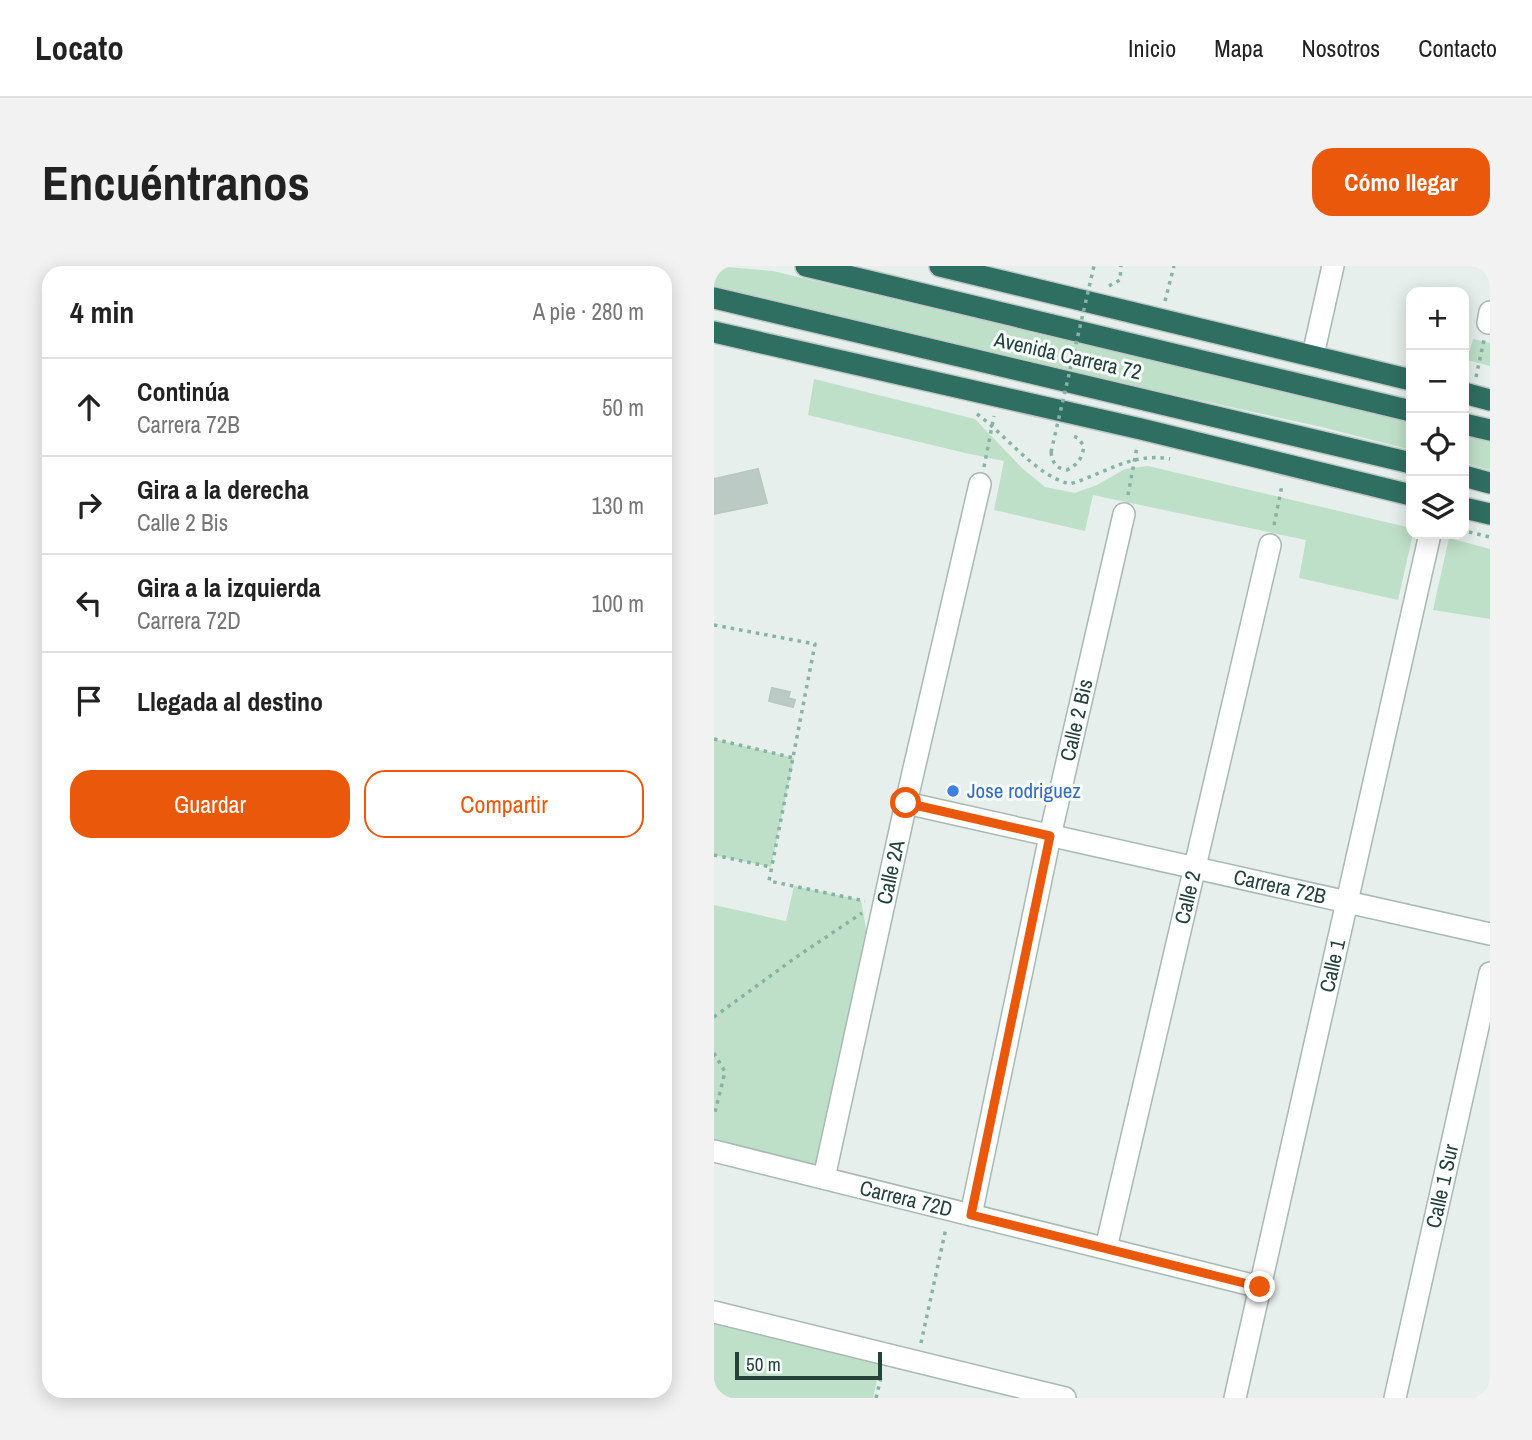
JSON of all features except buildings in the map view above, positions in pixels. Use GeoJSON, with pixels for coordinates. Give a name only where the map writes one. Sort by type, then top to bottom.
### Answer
{"type":"FeatureCollection","features":[{"type":"Feature","properties":{"kind":"highway","name":"Avenida Carrera 72"},"geometry":{"type":"LineString","coordinates":[[806,266],[1406,410]]}},
{"type":"Feature","properties":{"kind":"highway"},"geometry":{"type":"LineString","coordinates":[[927,266],[995,311]]}},
{"type":"Feature","properties":{"kind":"highway"},"geometry":{"type":"LineString","coordinates":[[940,266],[1406,379]]}},
{"type":"Feature","properties":{"kind":"highway","name":"Avenida Carrera 72"},"geometry":{"type":"LineString","coordinates":[[714,298],[1406,462]]}},
{"type":"Feature","properties":{"kind":"highway"},"geometry":{"type":"LineString","coordinates":[[714,332],[1140,429],[1406,494]]}},
{"type":"Feature","properties":{"kind":"highway"},"geometry":{"type":"LineString","coordinates":[[1469,425],[1490,430]]}},
{"type":"Feature","properties":{"kind":"highway"},"geometry":{"type":"LineString","coordinates":[[1469,477],[1490,482]]}},
{"type":"Feature","properties":{"kind":"highway"},"geometry":{"type":"LineString","coordinates":[[1469,509],[1490,514]]}},
{"type":"Feature","properties":{"kind":"street"},"geometry":{"type":"LineString","coordinates":[[1313,355],[1333,266]]}},
{"type":"Feature","properties":{"kind":"street","name":"Calle 2A"},"geometry":{"type":"LineString","coordinates":[[824,1178],[906,803],[980,484]]}},
{"type":"Feature","properties":{"kind":"street","name":"Calle 2 Bis"},"geometry":{"type":"LineString","coordinates":[[960,1213],[1124,514]]}},
{"type":"Feature","properties":{"kind":"street","name":"Calle 1"},"geometry":{"type":"LineString","coordinates":[[1235,1398],[1429,539]]}},
{"type":"Feature","properties":{"kind":"street","name":"Calle 2"},"geometry":{"type":"LineString","coordinates":[[1106,1248],[1270,545]]}},
{"type":"Feature","properties":{"kind":"street","name":"Carrera 72B"},"geometry":{"type":"LineString","coordinates":[[906,803],[1490,933]]}},
{"type":"Feature","properties":{"kind":"street","name":"Calle 1 Sur"},"geometry":{"type":"LineString","coordinates":[[1395,1398],[1490,973]]}},
{"type":"Feature","properties":{"kind":"street","name":"Carrera 72D"},"geometry":{"type":"LineString","coordinates":[[714,1151],[1260,1287]]}},
{"type":"Feature","properties":{"kind":"street"},"geometry":{"type":"LineString","coordinates":[[714,1312],[1065,1398]]}},
{"type":"Feature","properties":{"kind":"path"},"geometry":{"type":"LineString","coordinates":[[1068,434],[1078,438],[1083,446],[1083,456],[1067,470],[1058,468],[1052,462],[1051,452],[1094,266]]}},
{"type":"Feature","properties":{"kind":"path"},"geometry":{"type":"LineString","coordinates":[[1108,286],[1120,280],[1121,266]]}},
{"type":"Feature","properties":{"kind":"path"},"geometry":{"type":"LineString","coordinates":[[1161,319],[1174,266]]}},
{"type":"Feature","properties":{"kind":"path"},"geometry":{"type":"LineString","coordinates":[[1475,396],[1489,318]]}},
{"type":"Feature","properties":{"kind":"path"},"geometry":{"type":"LineString","coordinates":[[980,484],[998,397]]}},
{"type":"Feature","properties":{"kind":"path"},"geometry":{"type":"LineString","coordinates":[[973,412],[1043,470],[1059,481],[1070,484],[1135,458],[1154,456],[1177,460]]}},
{"type":"Feature","properties":{"kind":"path"},"geometry":{"type":"LineString","coordinates":[[1124,514],[1140,429]]}},
{"type":"Feature","properties":{"kind":"path"},"geometry":{"type":"LineString","coordinates":[[1270,545],[1283,483],[1271,480]]}},
{"type":"Feature","properties":{"kind":"path"},"geometry":{"type":"LineString","coordinates":[[1469,532],[1490,537]]}},
{"type":"Feature","properties":{"kind":"path"},"geometry":{"type":"LineString","coordinates":[[714,625],[815,644],[769,881],[873,903]]}},
{"type":"Feature","properties":{"kind":"path"},"geometry":{"type":"LineString","coordinates":[[714,739],[794,758]]}},
{"type":"Feature","properties":{"kind":"path"},"geometry":{"type":"LineString","coordinates":[[714,855],[771,867]]}},
{"type":"Feature","properties":{"kind":"path"},"geometry":{"type":"LineString","coordinates":[[714,1017],[866,909]]}},
{"type":"Feature","properties":{"kind":"path"},"geometry":{"type":"LineString","coordinates":[[714,1053],[726,1072],[714,1116]]}},
{"type":"Feature","properties":{"kind":"path"},"geometry":{"type":"LineString","coordinates":[[919,1352],[960,1213]]}},
{"type":"Feature","properties":{"kind":"path"},"geometry":{"type":"LineString","coordinates":[[876,1398],[886,1354]]}},
{"type":"Feature","properties":{"kind":"green space"},"geometry":{"type":"Polygon","coordinates":[[[714,266],[773,271],[1406,421],[1406,449],[1322,427],[959,348],[714,286],[714,266]]]}},
{"type":"Feature","properties":{"kind":"green space"},"geometry":{"type":"Polygon","coordinates":[[[1473,339],[1490,343],[1490,366],[1469,361],[1473,339]]]}},
{"type":"Feature","properties":{"kind":"green space"},"geometry":{"type":"Polygon","coordinates":[[[814,379],[975,419],[1022,468],[1045,487],[1075,493],[1097,485],[1125,469],[1148,466],[1406,527],[1406,539],[1412,539],[1398,600],[1299,578],[1306,540],[1093,495],[1085,531],[994,510],[1004,461],[808,415],[814,379]]]}},
{"type":"Feature","properties":{"kind":"green space"},"geometry":{"type":"Polygon","coordinates":[[[1469,436],[1490,441],[1490,470],[1469,464],[1469,436]]]}},
{"type":"Feature","properties":{"kind":"green space"},"geometry":{"type":"Polygon","coordinates":[[[1449,539],[1490,549],[1490,619],[1433,610],[1449,539]]]}},
{"type":"Feature","properties":{"kind":"green space"},"geometry":{"type":"Polygon","coordinates":[[[714,739],[794,758],[771,867],[714,855],[714,739]]]}},
{"type":"Feature","properties":{"kind":"green space"},"geometry":{"type":"Polygon","coordinates":[[[794,886],[861,900],[868,940],[817,1164],[714,1140],[714,905],[786,921],[794,886]]]}},
{"type":"Feature","properties":{"kind":"green space"},"geometry":{"type":"Polygon","coordinates":[[[714,1324],[881,1363],[873,1398],[714,1398],[714,1324]]]}},
{"type":"Feature","properties":{"kind":"place","name":"Jose rodriguez"},"geometry":{"type":"Point","coordinates":[953,791]}},
{"type":"Feature","properties":{"kind":"route"},"geometry":{"type":"LineString","coordinates":[[906,803],[1050,836],[971,1215],[1260,1287]]}}]}
